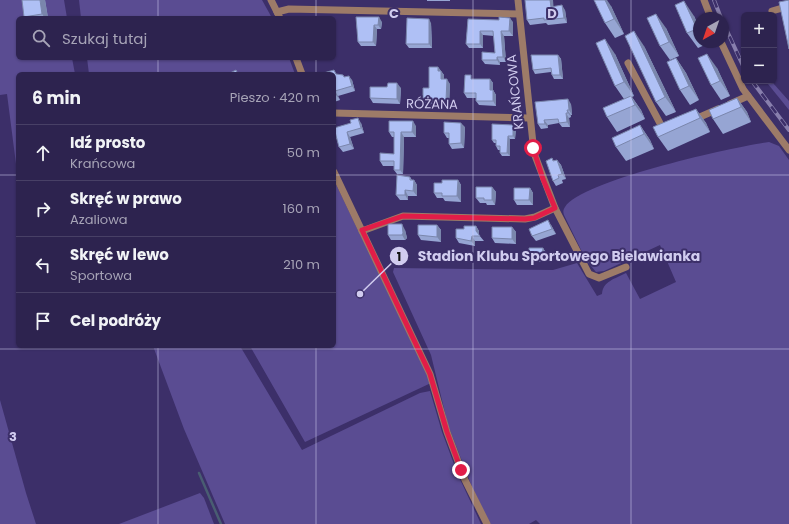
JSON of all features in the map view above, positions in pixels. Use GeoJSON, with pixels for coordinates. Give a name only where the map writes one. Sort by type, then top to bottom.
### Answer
{"type":"FeatureCollection","features":[{"type":"Feature","properties":{"kind":"street"},"geometry":{"type":"LineString","coordinates":[[271,0],[278,15],[288,9],[519,14]]}},
{"type":"Feature","properties":{"kind":"street","name":"KRAŃCOWA"},"geometry":{"type":"LineString","coordinates":[[518,0],[530,118],[536,158],[555,208],[589,274],[599,278],[626,267]]}},
{"type":"Feature","properties":{"kind":"street"},"geometry":{"type":"LineString","coordinates":[[704,0],[709,12]]}},
{"type":"Feature","properties":{"kind":"street"},"geometry":{"type":"LineString","coordinates":[[772,11],[789,6]]}},
{"type":"Feature","properties":{"kind":"street"},"geometry":{"type":"LineString","coordinates":[[724,48],[748,96],[789,150]]}},
{"type":"Feature","properties":{"kind":"street"},"geometry":{"type":"LineString","coordinates":[[297,60],[301,72]]}},
{"type":"Feature","properties":{"kind":"street"},"geometry":{"type":"LineString","coordinates":[[628,63],[662,127],[666,130],[672,129]]}},
{"type":"Feature","properties":{"kind":"street"},"geometry":{"type":"LineString","coordinates":[[686,123],[748,96]]}},
{"type":"Feature","properties":{"kind":"street","name":"RÓŻANA"},"geometry":{"type":"LineString","coordinates":[[336,113],[530,118]]}},
{"type":"Feature","properties":{"kind":"street"},"geometry":{"type":"LineString","coordinates":[[336,176],[430,374],[447,432],[465,480],[487,524]]}},
{"type":"Feature","properties":{"kind":"street"},"geometry":{"type":"LineString","coordinates":[[362,230],[401,216],[525,219],[534,218],[555,208]]}},
{"type":"Feature","properties":{"kind":"shaded area"},"geometry":{"type":"Polygon","coordinates":[[[0,0],[64,0],[67,16],[16,16],[16,60],[72,60],[75,72],[16,72],[16,164],[7,94],[0,95],[0,0]]]}},
{"type":"Feature","properties":{"kind":"shaded area"},"geometry":{"type":"Polygon","coordinates":[[[79,0],[262,0],[271,16],[81,16],[79,0]]]}},
{"type":"Feature","properties":{"kind":"shaded area"},"geometry":{"type":"Polygon","coordinates":[[[87,60],[290,60],[294,72],[89,72],[87,60]]]}},
{"type":"Feature","properties":{"kind":"shaded area"},"geometry":{"type":"Polygon","coordinates":[[[768,84],[774,84],[789,101],[789,110],[768,84]]]}},
{"type":"Feature","properties":{"kind":"shaded area"},"geometry":{"type":"Polygon","coordinates":[[[769,142],[779,146],[789,160],[789,524],[540,524],[536,520],[529,524],[490,524],[472,487],[448,425],[431,355],[393,272],[394,268],[553,270],[577,263],[597,296],[602,294],[607,283],[626,273],[640,299],[676,282],[660,245],[604,271],[596,272],[586,260],[564,215],[563,211],[565,207],[577,197],[599,186],[628,176],[660,166],[724,150],[769,142]]]}},
{"type":"Feature","properties":{"kind":"shaded area"},"geometry":{"type":"Polygon","coordinates":[[[336,184],[431,383],[305,442],[251,348],[336,348],[336,184]]]}},
{"type":"Feature","properties":{"kind":"shaded area"},"geometry":{"type":"Polygon","coordinates":[[[154,348],[241,348],[302,450],[420,393],[430,391],[442,432],[458,475],[481,524],[225,524],[184,429],[154,348]]]}},
{"type":"Feature","properties":{"kind":"shaded area"},"geometry":{"type":"Polygon","coordinates":[[[0,400],[26,493],[36,524],[0,524],[0,400]]]}},
{"type":"Feature","properties":{"kind":"shaded area"},"geometry":{"type":"Polygon","coordinates":[[[200,493],[204,498],[214,524],[119,524],[200,493]]]}},
{"type":"Feature","properties":{"kind":"building"},"geometry":{"type":"Polygon","coordinates":[[[22,0],[40,0],[42,14],[24,16],[22,0]]]}},
{"type":"Feature","properties":{"kind":"building"},"geometry":{"type":"Polygon","coordinates":[[[525,0],[550,0],[551,7],[562,5],[564,18],[527,20],[525,0]]]}},
{"type":"Feature","properties":{"kind":"building"},"geometry":{"type":"Polygon","coordinates":[[[594,0],[605,0],[614,19],[605,23],[594,0]]]}},
{"type":"Feature","properties":{"kind":"building"},"geometry":{"type":"Polygon","coordinates":[[[789,0],[789,49],[779,2],[789,0]]]}},
{"type":"Feature","properties":{"kind":"building"},"geometry":{"type":"Polygon","coordinates":[[[684,1],[693,20],[693,31],[687,33],[675,5],[684,1]]]}},
{"type":"Feature","properties":{"kind":"building"},"geometry":{"type":"Polygon","coordinates":[[[656,14],[669,42],[660,46],[647,18],[656,14]]]}},
{"type":"Feature","properties":{"kind":"building"},"geometry":{"type":"Polygon","coordinates":[[[356,17],[379,17],[378,25],[374,25],[373,42],[358,42],[356,17]]]}},
{"type":"Feature","properties":{"kind":"building"},"geometry":{"type":"Polygon","coordinates":[[[499,17],[510,18],[509,31],[501,31],[503,57],[497,57],[497,60],[482,60],[482,52],[495,53],[493,31],[480,31],[480,44],[466,44],[468,19],[499,20],[499,17]]]}},
{"type":"Feature","properties":{"kind":"building"},"geometry":{"type":"Polygon","coordinates":[[[407,18],[429,19],[429,44],[406,44],[407,18]]]}},
{"type":"Feature","properties":{"kind":"building"},"geometry":{"type":"Polygon","coordinates":[[[634,31],[665,97],[656,102],[625,36],[634,31]]]}},
{"type":"Feature","properties":{"kind":"building"},"geometry":{"type":"Polygon","coordinates":[[[605,39],[624,82],[615,86],[596,43],[605,39]]]}},
{"type":"Feature","properties":{"kind":"building"},"geometry":{"type":"Polygon","coordinates":[[[707,54],[720,81],[711,85],[698,58],[707,54]]]}},
{"type":"Feature","properties":{"kind":"building"},"geometry":{"type":"Polygon","coordinates":[[[531,55],[558,55],[560,75],[552,75],[551,68],[533,70],[531,55]]]}},
{"type":"Feature","properties":{"kind":"building"},"geometry":{"type":"Polygon","coordinates":[[[676,58],[689,86],[680,90],[667,62],[676,58]]]}},
{"type":"Feature","properties":{"kind":"building"},"geometry":{"type":"Polygon","coordinates":[[[429,67],[438,67],[438,71],[441,71],[441,79],[447,79],[446,100],[423,100],[423,88],[429,88],[429,67]]]}},
{"type":"Feature","properties":{"kind":"building"},"geometry":{"type":"Polygon","coordinates":[[[336,74],[343,75],[344,77],[349,76],[352,86],[336,91],[336,74]]]}},
{"type":"Feature","properties":{"kind":"building"},"geometry":{"type":"Polygon","coordinates":[[[465,75],[471,75],[471,79],[490,79],[490,90],[493,90],[493,101],[476,101],[476,93],[464,93],[465,75]]]}},
{"type":"Feature","properties":{"kind":"building"},"geometry":{"type":"Polygon","coordinates":[[[388,83],[397,83],[397,99],[370,98],[370,87],[387,87],[388,83]]]}},
{"type":"Feature","properties":{"kind":"building"},"geometry":{"type":"Polygon","coordinates":[[[631,96],[635,105],[607,117],[603,108],[631,96]]]}},
{"type":"Feature","properties":{"kind":"building"},"geometry":{"type":"Polygon","coordinates":[[[737,98],[741,107],[713,119],[709,110],[737,98]]]}},
{"type":"Feature","properties":{"kind":"building"},"geometry":{"type":"Polygon","coordinates":[[[568,99],[569,110],[567,110],[568,113],[566,113],[567,122],[559,123],[558,119],[544,120],[545,124],[538,124],[535,102],[568,99]]]}},
{"type":"Feature","properties":{"kind":"building"},"geometry":{"type":"Polygon","coordinates":[[[696,109],[700,118],[658,137],[653,127],[696,109]]]}},
{"type":"Feature","properties":{"kind":"building"},"geometry":{"type":"Polygon","coordinates":[[[358,118],[361,128],[347,132],[350,144],[339,147],[336,136],[336,127],[351,123],[350,120],[358,118]]]}},
{"type":"Feature","properties":{"kind":"building"},"geometry":{"type":"Polygon","coordinates":[[[389,121],[413,121],[412,132],[401,132],[400,170],[394,170],[394,161],[380,161],[380,153],[394,154],[394,132],[389,132],[389,121]]]}},
{"type":"Feature","properties":{"kind":"building"},"geometry":{"type":"Polygon","coordinates":[[[444,122],[461,123],[461,143],[449,144],[449,133],[444,133],[444,122]]]}},
{"type":"Feature","properties":{"kind":"building"},"geometry":{"type":"Polygon","coordinates":[[[492,124],[513,125],[513,136],[508,136],[507,153],[500,153],[500,146],[496,146],[496,140],[492,140],[492,124]]]}},
{"type":"Feature","properties":{"kind":"building"},"geometry":{"type":"Polygon","coordinates":[[[640,125],[644,134],[616,147],[612,138],[640,125]]]}},
{"type":"Feature","properties":{"kind":"building"},"geometry":{"type":"Polygon","coordinates":[[[552,158],[553,161],[557,160],[562,174],[558,175],[559,178],[553,181],[546,161],[552,158]]]}},
{"type":"Feature","properties":{"kind":"building"},"geometry":{"type":"Polygon","coordinates":[[[397,175],[410,177],[410,180],[414,180],[413,191],[405,190],[405,195],[396,195],[397,175]]]}},
{"type":"Feature","properties":{"kind":"building"},"geometry":{"type":"Polygon","coordinates":[[[442,180],[458,180],[457,196],[442,196],[442,193],[434,193],[434,183],[442,183],[442,180]]]}},
{"type":"Feature","properties":{"kind":"building"},"geometry":{"type":"Polygon","coordinates":[[[476,187],[492,187],[492,200],[476,198],[476,187]]]}},
{"type":"Feature","properties":{"kind":"building"},"geometry":{"type":"Polygon","coordinates":[[[514,188],[530,188],[529,200],[514,200],[514,188]]]}},
{"type":"Feature","properties":{"kind":"building"},"geometry":{"type":"Polygon","coordinates":[[[548,220],[552,229],[532,236],[529,229],[548,220]]]}},
{"type":"Feature","properties":{"kind":"building"},"geometry":{"type":"Polygon","coordinates":[[[388,224],[402,224],[402,235],[388,235],[388,224]]]}},
{"type":"Feature","properties":{"kind":"building"},"geometry":{"type":"Polygon","coordinates":[[[418,225],[437,225],[437,237],[418,235],[418,225]]]}},
{"type":"Feature","properties":{"kind":"building"},"geometry":{"type":"Polygon","coordinates":[[[464,226],[476,226],[476,231],[480,236],[472,236],[471,241],[456,238],[456,229],[464,229],[464,226]]]}},
{"type":"Feature","properties":{"kind":"building"},"geometry":{"type":"Polygon","coordinates":[[[492,227],[512,227],[512,239],[492,238],[492,227]]]}},
{"type":"Feature","properties":{"kind":"building"},"geometry":{"type":"Polygon","coordinates":[[[529,248],[543,248],[542,257],[529,257],[529,248]]]}},
{"type":"Feature","properties":{"kind":"waterway"},"geometry":{"type":"LineString","coordinates":[[199,473],[221,524]]}},
{"type":"Feature","properties":{"kind":"railway"},"geometry":{"type":"LineString","coordinates":[[714,0],[719,12]]}},
{"type":"Feature","properties":{"kind":"railway"},"geometry":{"type":"LineString","coordinates":[[729,35],[741,61]]}},
{"type":"Feature","properties":{"kind":"railway"},"geometry":{"type":"LineString","coordinates":[[754,84],[789,130]]}},
{"type":"Feature","properties":{"kind":"place","name":"Stadion Klubu Sportowego Bielawianka"},"geometry":{"type":"Point","coordinates":[360,294]}},
{"type":"Feature","properties":{"kind":"route"},"geometry":{"type":"LineString","coordinates":[[461,470],[442,418],[430,374],[362,230],[401,216],[530,219],[555,208],[543,179],[533,148]]}}]}
